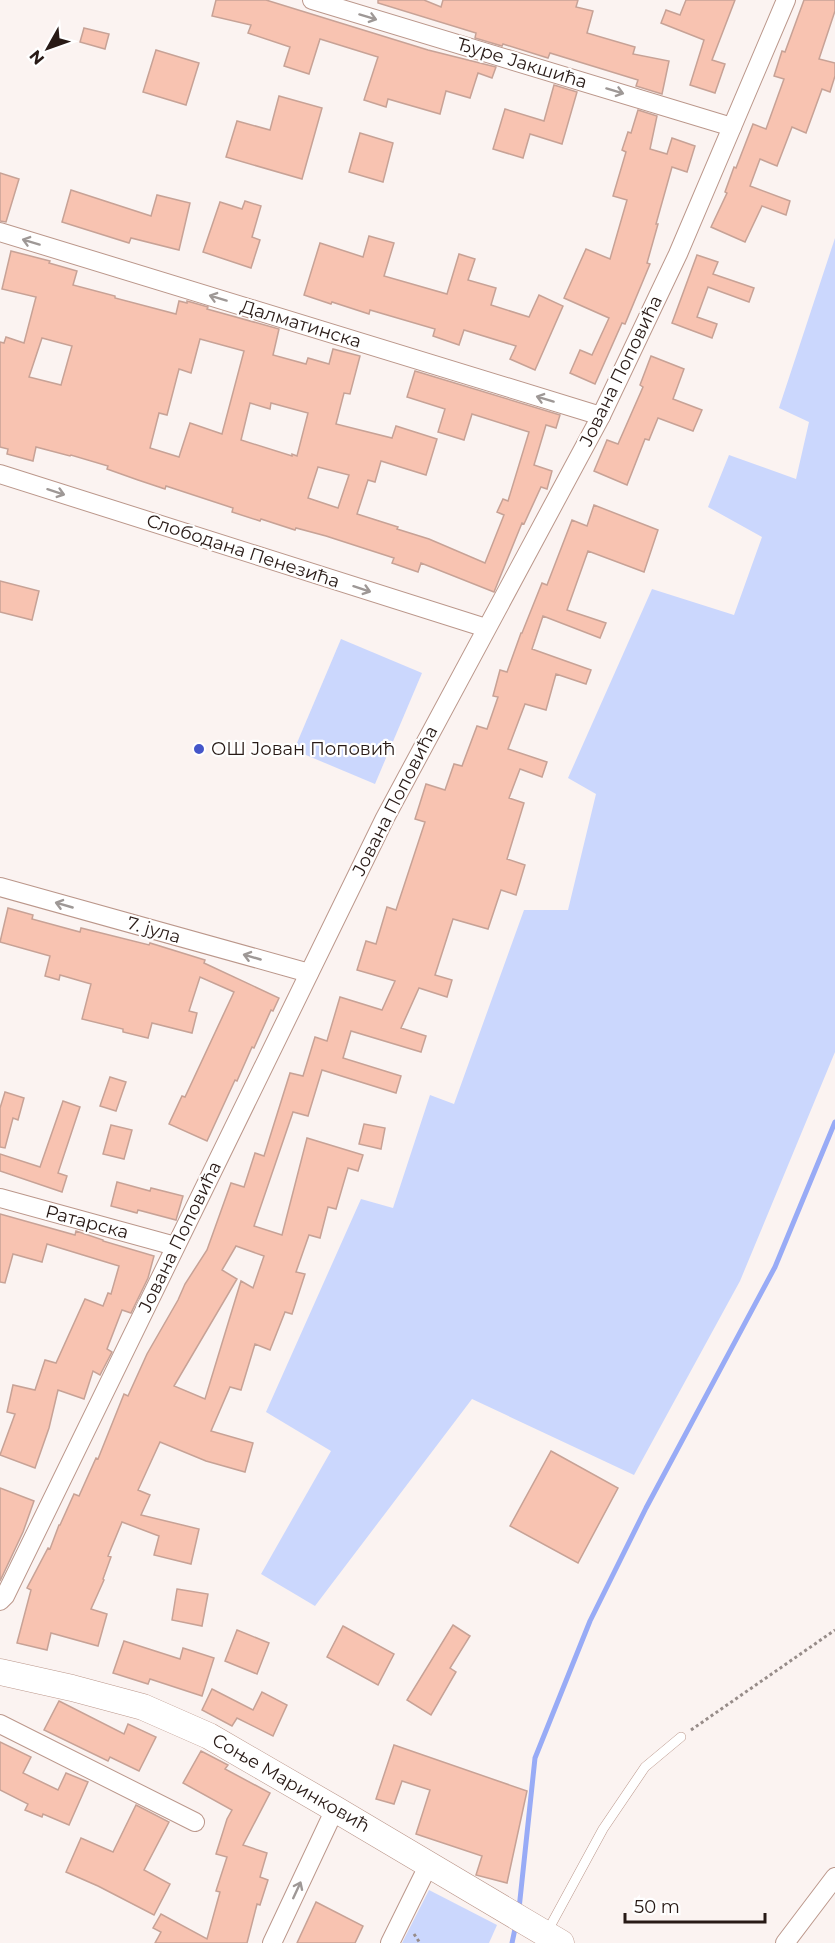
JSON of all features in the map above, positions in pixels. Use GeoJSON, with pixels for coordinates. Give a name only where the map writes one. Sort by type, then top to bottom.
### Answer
{"type":"FeatureCollection","features":[{"type":"Feature","properties":{"kind":"street","name":"Ђуре Јакшића"},"geometry":{"type":"LineString","coordinates":[[312,0],[732,126]]}},
{"type":"Feature","properties":{"kind":"street","name":"Јована Поповића"},"geometry":{"type":"LineString","coordinates":[[0,1601],[5,1596],[385,818],[601,416],[678,254],[786,0]]}},
{"type":"Feature","properties":{"kind":"street","name":"Далматинска"},"geometry":{"type":"LineString","coordinates":[[0,232],[601,416]]}},
{"type":"Feature","properties":{"kind":"street","name":"Слободана Пенезића"},"geometry":{"type":"LineString","coordinates":[[0,474],[486,628]]}},
{"type":"Feature","properties":{"kind":"street","name":"7. јула"},"geometry":{"type":"LineString","coordinates":[[0,887],[309,973]]}},
{"type":"Feature","properties":{"kind":"street","name":"Ратарска"},"geometry":{"type":"LineString","coordinates":[[0,1198],[175,1246]]}},
{"type":"Feature","properties":{"kind":"street","name":"Соње Маринковић"},"geometry":{"type":"LineString","coordinates":[[0,1672],[143,1707],[208,1736],[336,1809],[548,1937]]}},
{"type":"Feature","properties":{"kind":"street"},"geometry":{"type":"LineString","coordinates":[[0,1724],[195,1822]]}},
{"type":"Feature","properties":{"kind":"street"},"geometry":{"type":"LineString","coordinates":[[272,1943],[336,1809]]}},
{"type":"Feature","properties":{"kind":"street"},"geometry":{"type":"LineString","coordinates":[[390,1943],[429,1864]]}},
{"type":"Feature","properties":{"kind":"street"},"geometry":{"type":"LineString","coordinates":[[784,1943],[835,1877]]}},
{"type":"Feature","properties":{"kind":"lane"},"geometry":{"type":"LineString","coordinates":[[548,1937],[603,1829],[645,1767],[681,1737]]}},
{"type":"Feature","properties":{"kind":"path"},"geometry":{"type":"LineString","coordinates":[[681,1737],[835,1630]]}},
{"type":"Feature","properties":{"kind":"shaded area"},"geometry":{"type":"Polygon","coordinates":[[[835,238],[835,1052],[740,1281],[634,1475],[472,1399],[315,1606],[261,1574],[331,1451],[266,1412],[361,1199],[393,1208],[430,1095],[454,1104],[524,910],[568,910],[596,794],[568,778],[652,589],[734,615],[762,537],[708,507],[729,455],[796,479],[809,422],[779,408],[835,238]]]}},
{"type":"Feature","properties":{"kind":"shaded area"},"geometry":{"type":"Polygon","coordinates":[[[341,639],[422,673],[375,784],[294,750],[341,639]]]}},
{"type":"Feature","properties":{"kind":"shaded area"},"geometry":{"type":"Polygon","coordinates":[[[429,1890],[497,1925],[489,1943],[402,1943],[429,1890]]]}},
{"type":"Feature","properties":{"kind":"building"},"geometry":{"type":"Polygon","coordinates":[[[216,0],[266,0],[428,50],[496,67],[492,78],[478,73],[470,98],[446,91],[440,114],[388,99],[386,107],[364,100],[378,57],[320,39],[309,74],[284,66],[290,47],[248,33],[251,25],[212,16],[216,0]]]}},
{"type":"Feature","properties":{"kind":"building"},"geometry":{"type":"Polygon","coordinates":[[[378,0],[424,0],[441,7],[443,0],[578,0],[576,7],[593,11],[587,33],[635,47],[633,54],[669,61],[662,94],[636,86],[638,80],[550,53],[548,58],[475,38],[476,33],[378,3],[378,0]]]}},
{"type":"Feature","properties":{"kind":"building"},"geometry":{"type":"Polygon","coordinates":[[[686,0],[735,0],[712,60],[725,64],[715,93],[690,85],[704,40],[661,23],[666,10],[680,15],[686,0]]]}},
{"type":"Feature","properties":{"kind":"building"},"geometry":{"type":"Polygon","coordinates":[[[804,0],[835,0],[835,11],[819,59],[835,63],[835,76],[830,92],[822,89],[806,133],[792,127],[777,166],[760,159],[750,186],[790,201],[786,215],[762,206],[745,242],[711,227],[727,193],[725,192],[734,167],[736,168],[753,124],[766,129],[784,79],[774,76],[804,0]]]}},
{"type":"Feature","properties":{"kind":"building"},"geometry":{"type":"Polygon","coordinates":[[[84,28],[109,34],[105,49],[80,42],[84,28]]]}},
{"type":"Feature","properties":{"kind":"building"},"geometry":{"type":"Polygon","coordinates":[[[156,50],[199,63],[186,105],[143,92],[156,50]]]}},
{"type":"Feature","properties":{"kind":"building"},"geometry":{"type":"Polygon","coordinates":[[[554,85],[577,92],[562,144],[530,134],[523,158],[493,149],[505,109],[544,121],[554,85]]]}},
{"type":"Feature","properties":{"kind":"building"},"geometry":{"type":"Polygon","coordinates":[[[279,96],[322,108],[302,179],[226,157],[237,121],[270,130],[279,96]]]}},
{"type":"Feature","properties":{"kind":"building"},"geometry":{"type":"Polygon","coordinates":[[[638,110],[657,116],[650,149],[667,154],[672,138],[695,146],[687,172],[672,167],[647,263],[650,264],[625,324],[622,323],[595,384],[570,373],[580,350],[592,355],[609,318],[564,298],[586,249],[610,259],[627,200],[613,196],[626,152],[622,150],[628,132],[631,133],[638,110]]]}},
{"type":"Feature","properties":{"kind":"building"},"geometry":{"type":"Polygon","coordinates":[[[360,133],[393,143],[383,182],[349,172],[360,133]]]}},
{"type":"Feature","properties":{"kind":"building"},"geometry":{"type":"Polygon","coordinates":[[[0,173],[19,179],[6,222],[0,221],[0,173]]]}},
{"type":"Feature","properties":{"kind":"building"},"geometry":{"type":"Polygon","coordinates":[[[71,190],[151,216],[157,195],[190,203],[179,250],[131,238],[129,243],[62,222],[71,190]]]}},
{"type":"Feature","properties":{"kind":"building"},"geometry":{"type":"Polygon","coordinates":[[[245,201],[261,206],[252,237],[260,240],[251,268],[203,252],[220,202],[242,209],[245,201]]]}},
{"type":"Feature","properties":{"kind":"building"},"geometry":{"type":"Polygon","coordinates":[[[369,236],[394,243],[384,276],[447,294],[459,254],[475,259],[468,280],[496,288],[491,305],[529,317],[539,295],[563,306],[535,370],[510,359],[516,346],[464,330],[459,345],[433,336],[435,329],[370,310],[369,314],[304,295],[320,243],[363,257],[369,236]]]}},
{"type":"Feature","properties":{"kind":"building"},"geometry":{"type":"Polygon","coordinates":[[[11,251],[77,271],[73,285],[115,296],[115,298],[176,314],[179,301],[187,303],[187,301],[208,307],[207,309],[279,329],[273,355],[306,364],[308,358],[329,364],[333,349],[360,356],[350,394],[344,393],[336,424],[392,438],[396,426],[437,439],[426,475],[381,461],[375,482],[368,480],[357,514],[398,527],[397,529],[429,539],[485,563],[504,515],[497,512],[503,499],[508,501],[529,432],[472,414],[464,440],[438,432],[445,409],[407,397],[415,371],[560,415],[556,428],[546,425],[534,465],[552,471],[547,489],[541,487],[524,524],[522,523],[494,592],[421,563],[418,572],[392,563],[394,558],[326,536],[296,528],[295,530],[261,519],[260,521],[232,512],[233,508],[166,486],[165,489],[107,469],[108,466],[71,455],[36,447],[33,461],[7,454],[8,449],[0,447],[0,342],[4,343],[6,337],[24,343],[36,297],[2,289],[11,251]],[[42,338],[29,377],[61,385],[72,346],[42,338]],[[200,339],[191,373],[179,369],[167,415],[159,413],[150,448],[179,457],[190,423],[222,434],[244,351],[200,339]],[[250,403],[241,440],[297,456],[308,413],[271,403],[270,409],[250,403]],[[318,467],[308,498],[338,508],[349,475],[318,467]]]}},
{"type":"Feature","properties":{"kind":"building"},"geometry":{"type":"Polygon","coordinates":[[[697,255],[718,262],[713,274],[754,288],[749,302],[708,287],[697,317],[717,324],[712,338],[672,323],[697,255]]]}},
{"type":"Feature","properties":{"kind":"building"},"geometry":{"type":"Polygon","coordinates":[[[651,356],[684,369],[673,399],[702,410],[693,431],[658,418],[649,440],[645,439],[627,485],[594,471],[607,440],[618,444],[643,387],[640,385],[651,356]]]}},
{"type":"Feature","properties":{"kind":"building"},"geometry":{"type":"Polygon","coordinates":[[[594,505],[658,530],[644,572],[588,551],[567,610],[606,623],[600,638],[543,616],[532,649],[591,670],[586,684],[556,674],[546,710],[525,704],[508,749],[547,762],[542,777],[520,769],[509,798],[524,803],[507,859],[525,865],[516,895],[501,890],[488,929],[453,919],[435,975],[452,980],[447,997],[419,988],[401,1028],[426,1036],[421,1052],[351,1031],[343,1058],[401,1076],[396,1093],[322,1070],[308,1116],[293,1112],[254,1226],[282,1235],[307,1138],[363,1155],[358,1171],[348,1168],[336,1209],[328,1207],[320,1238],[309,1235],[296,1272],[305,1274],[292,1314],[285,1312],[270,1350],[255,1344],[241,1390],[230,1387],[211,1431],[253,1443],[245,1472],[206,1461],[160,1442],[138,1490],[150,1495],[141,1515],[199,1529],[191,1564],[154,1555],[159,1536],[122,1522],[108,1556],[111,1557],[104,1580],[91,1609],[107,1614],[98,1646],[51,1633],[47,1650],[17,1643],[31,1590],[27,1588],[48,1548],[50,1549],[74,1494],[79,1496],[96,1458],[98,1459],[124,1394],[128,1396],[147,1354],[185,1284],[207,1250],[231,1183],[244,1187],[255,1153],[264,1156],[290,1073],[303,1076],[315,1037],[327,1041],[340,997],[382,1010],[395,981],[357,970],[366,941],[376,944],[387,907],[396,910],[425,822],[415,819],[426,784],[445,790],[454,764],[462,766],[477,726],[487,729],[498,697],[493,696],[500,670],[507,672],[542,583],[547,585],[572,520],[587,526],[594,505]],[[236,1246],[222,1270],[237,1279],[174,1386],[205,1399],[241,1281],[253,1288],[264,1256],[236,1246]]]}},
{"type":"Feature","properties":{"kind":"building"},"geometry":{"type":"Polygon","coordinates":[[[0,581],[39,591],[32,620],[0,612],[0,581]]]}},
{"type":"Feature","properties":{"kind":"building"},"geometry":{"type":"Polygon","coordinates":[[[8,908],[33,915],[32,919],[80,932],[81,928],[149,945],[150,943],[205,960],[204,963],[279,998],[254,1048],[252,1047],[237,1081],[235,1080],[207,1141],[169,1124],[182,1096],[185,1097],[234,992],[200,977],[189,1011],[197,1013],[192,1033],[152,1023],[148,1038],[82,1019],[91,984],[60,975],[59,980],[45,976],[50,956],[0,942],[8,908]]]}},
{"type":"Feature","properties":{"kind":"building"},"geometry":{"type":"Polygon","coordinates":[[[110,1077],[126,1082],[116,1111],[100,1106],[110,1077]]]}},
{"type":"Feature","properties":{"kind":"building"},"geometry":{"type":"Polygon","coordinates":[[[5,1092],[24,1098],[18,1120],[13,1118],[5,1148],[0,1147],[0,1108],[5,1092]]]}},
{"type":"Feature","properties":{"kind":"building"},"geometry":{"type":"Polygon","coordinates":[[[63,1101],[80,1107],[58,1173],[67,1176],[62,1192],[0,1171],[0,1154],[40,1167],[63,1101]]]}},
{"type":"Feature","properties":{"kind":"building"},"geometry":{"type":"Polygon","coordinates":[[[364,1124],[385,1128],[381,1149],[359,1144],[364,1124]]]}},
{"type":"Feature","properties":{"kind":"building"},"geometry":{"type":"Polygon","coordinates":[[[111,1125],[132,1130],[124,1159],[103,1154],[111,1125]]]}},
{"type":"Feature","properties":{"kind":"building"},"geometry":{"type":"Polygon","coordinates":[[[117,1182],[150,1191],[151,1188],[183,1196],[176,1220],[111,1206],[117,1182]]]}},
{"type":"Feature","properties":{"kind":"building"},"geometry":{"type":"Polygon","coordinates":[[[0,1214],[75,1235],[76,1231],[154,1256],[148,1278],[131,1313],[122,1310],[107,1349],[112,1352],[100,1375],[93,1371],[84,1399],[58,1390],[49,1428],[35,1468],[0,1455],[15,1414],[7,1412],[13,1385],[35,1390],[45,1360],[56,1363],[85,1299],[103,1306],[108,1293],[111,1294],[119,1266],[47,1244],[42,1262],[13,1254],[5,1283],[0,1282],[0,1214]]]}},
{"type":"Feature","properties":{"kind":"building"},"geometry":{"type":"Polygon","coordinates":[[[551,1451],[618,1488],[578,1563],[510,1526],[551,1451]]]}},
{"type":"Feature","properties":{"kind":"building"},"geometry":{"type":"Polygon","coordinates":[[[0,1488],[34,1501],[23,1532],[0,1581],[0,1488]]]}},
{"type":"Feature","properties":{"kind":"building"},"geometry":{"type":"Polygon","coordinates":[[[177,1589],[208,1594],[202,1626],[172,1620],[177,1589]]]}},
{"type":"Feature","properties":{"kind":"building"},"geometry":{"type":"Polygon","coordinates":[[[453,1625],[470,1636],[450,1668],[456,1672],[431,1715],[407,1700],[453,1625]]]}},
{"type":"Feature","properties":{"kind":"building"},"geometry":{"type":"Polygon","coordinates":[[[343,1626],[394,1654],[378,1685],[327,1657],[343,1626]]]}},
{"type":"Feature","properties":{"kind":"building"},"geometry":{"type":"Polygon","coordinates":[[[237,1630],[269,1643],[257,1674],[225,1661],[237,1630]]]}},
{"type":"Feature","properties":{"kind":"building"},"geometry":{"type":"Polygon","coordinates":[[[124,1641],[180,1659],[183,1648],[214,1658],[202,1696],[150,1679],[148,1684],[113,1673],[124,1641]]]}},
{"type":"Feature","properties":{"kind":"building"},"geometry":{"type":"Polygon","coordinates":[[[212,1689],[253,1710],[262,1692],[287,1705],[273,1736],[237,1718],[232,1726],[202,1710],[212,1689]]]}},
{"type":"Feature","properties":{"kind":"building"},"geometry":{"type":"Polygon","coordinates":[[[59,1701],[124,1734],[128,1724],[156,1737],[139,1771],[110,1757],[108,1761],[44,1730],[59,1701]]]}},
{"type":"Feature","properties":{"kind":"building"},"geometry":{"type":"Polygon","coordinates":[[[0,1742],[31,1757],[23,1773],[58,1790],[66,1773],[88,1782],[69,1825],[43,1814],[42,1817],[25,1810],[28,1804],[0,1790],[0,1742]]]}},
{"type":"Feature","properties":{"kind":"building"},"geometry":{"type":"Polygon","coordinates":[[[394,1745],[527,1791],[507,1883],[476,1875],[482,1856],[416,1834],[430,1790],[402,1781],[394,1804],[376,1799],[394,1745]]]}},
{"type":"Feature","properties":{"kind":"building"},"geometry":{"type":"Polygon","coordinates":[[[201,1751],[228,1765],[225,1769],[270,1793],[243,1845],[267,1853],[260,1877],[268,1880],[260,1905],[257,1904],[247,1943],[155,1943],[161,1932],[153,1928],[161,1914],[207,1939],[220,1892],[216,1891],[227,1857],[216,1854],[232,1810],[183,1783],[201,1751]]]}},
{"type":"Feature","properties":{"kind":"building"},"geometry":{"type":"Polygon","coordinates":[[[136,1805],[169,1822],[144,1870],[170,1884],[154,1915],[66,1872],[81,1838],[113,1852],[136,1805]]]}},
{"type":"Feature","properties":{"kind":"building"},"geometry":{"type":"Polygon","coordinates":[[[316,1902],[363,1926],[355,1943],[297,1943],[316,1902]]]}},
{"type":"Feature","properties":{"kind":"waterway"},"geometry":{"type":"LineString","coordinates":[[519,1909],[535,1758],[590,1621],[646,1508],[775,1267],[835,1122]]}},
{"type":"Feature","properties":{"kind":"waterway"},"geometry":{"type":"LineString","coordinates":[[512,1943],[516,1924]]}},
{"type":"Feature","properties":{"kind":"place","name":"ОШ Јован Поповић"},"geometry":{"type":"Point","coordinates":[199,749]}}]}
